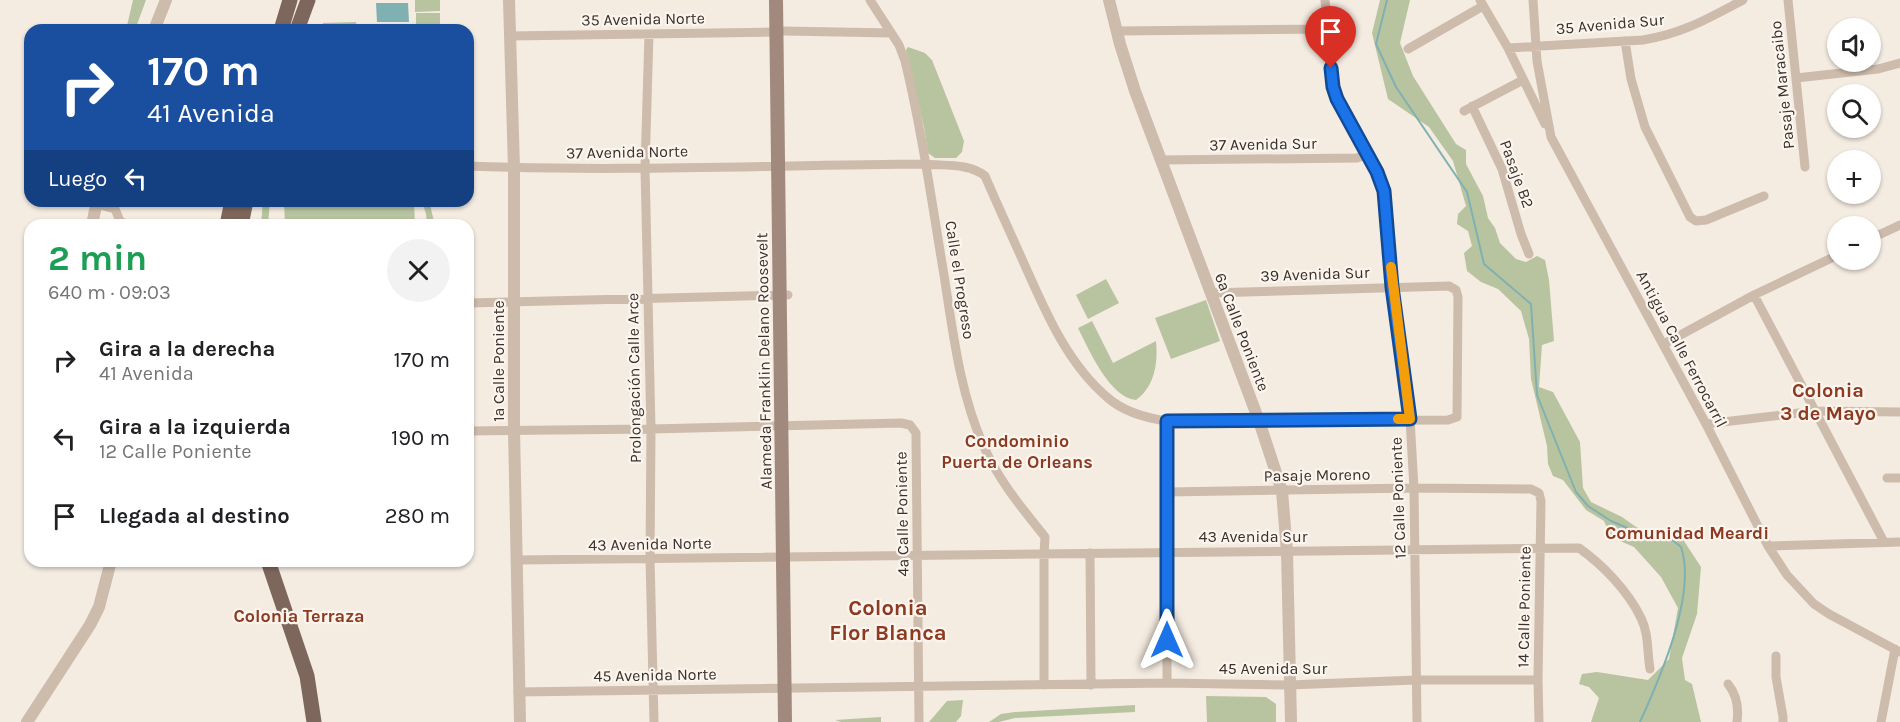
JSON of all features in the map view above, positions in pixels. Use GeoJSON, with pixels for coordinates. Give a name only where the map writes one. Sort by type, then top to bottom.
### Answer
{"type":"FeatureCollection","features":[{"type":"Feature","properties":{"kind":"main road"},"geometry":{"type":"LineString","coordinates":[[283,24],[290,0]]}},
{"type":"Feature","properties":{"kind":"main road"},"geometry":{"type":"LineString","coordinates":[[299,24],[308,0]]}},
{"type":"Feature","properties":{"kind":"main road","name":"Alameda Franklin Delano Roosevelt"},"geometry":{"type":"LineString","coordinates":[[776,0],[780,31]]}},
{"type":"Feature","properties":{"kind":"main road","name":"Alameda Franklin Delano Roosevelt"},"geometry":{"type":"LineString","coordinates":[[783,0],[780,31],[787,557],[789,689],[793,722]]}},
{"type":"Feature","properties":{"kind":"main road"},"geometry":{"type":"LineString","coordinates":[[261,567],[290,654],[304,722]]}},
{"type":"Feature","properties":{"kind":"main road"},"geometry":{"type":"LineString","coordinates":[[270,567],[306,676],[314,722]]}},
{"type":"Feature","properties":{"kind":"main road","name":"Alameda Franklin Delano Roosevelt"},"geometry":{"type":"LineString","coordinates":[[785,722],[789,689]]}},
{"type":"Feature","properties":{"kind":"street"},"geometry":{"type":"LineString","coordinates":[[156,24],[166,0]]}},
{"type":"Feature","properties":{"kind":"street","name":"1a Calle Poniente"},"geometry":{"type":"LineString","coordinates":[[509,0],[514,168],[514,430],[520,722]]}},
{"type":"Feature","properties":{"kind":"street","name":"Calle el Progreso"},"geometry":{"type":"LineString","coordinates":[[870,0],[899,45],[904,61],[925,164],[954,340],[973,416],[984,446],[999,475],[1017,503],[1045,537],[1044,554]]}},
{"type":"Feature","properties":{"kind":"street","name":"6a Calle Poniente"},"geometry":{"type":"LineString","coordinates":[[1109,0],[1128,70],[1259,421],[1282,491],[1287,552],[1291,722]]}},
{"type":"Feature","properties":{"kind":"street","name":"12 Calle Poniente"},"geometry":{"type":"LineString","coordinates":[[1325,0],[1333,87],[1384,191],[1392,287],[1410,419],[1414,488],[1417,722]]}},
{"type":"Feature","properties":{"kind":"street","name":"Antigua Calle Ferrocarril"},"geometry":{"type":"LineString","coordinates":[[1533,0],[1535,46],[1551,137],[1664,344],[1768,546],[1787,575],[1814,603],[1829,614],[1898,650]]}},
{"type":"Feature","properties":{"kind":"street","name":"35 Avenida Sur"},"geometry":{"type":"LineString","coordinates":[[1508,48],[1652,38],[1680,32],[1743,0]]}},
{"type":"Feature","properties":{"kind":"street","name":"Pasaje Maracaibo"},"geometry":{"type":"LineString","coordinates":[[1788,0],[1805,167]]}},
{"type":"Feature","properties":{"kind":"street"},"geometry":{"type":"LineString","coordinates":[[1408,49],[1481,3],[1508,48],[1551,137]]}},
{"type":"Feature","properties":{"kind":"street"},"geometry":{"type":"LineString","coordinates":[[1117,31],[1327,29]]}},
{"type":"Feature","properties":{"kind":"street"},"geometry":{"type":"LineString","coordinates":[[780,31],[891,33]]}},
{"type":"Feature","properties":{"kind":"street","name":"35 Avenida Norte"},"geometry":{"type":"LineString","coordinates":[[510,36],[780,31]]}},
{"type":"Feature","properties":{"kind":"street","name":"Prolongación Calle Arce"},"geometry":{"type":"LineString","coordinates":[[649,34],[645,168],[654,722]]}},
{"type":"Feature","properties":{"kind":"street"},"geometry":{"type":"LineString","coordinates":[[1625,40],[1631,79],[1645,128],[1690,218],[1703,221],[1764,196]]}},
{"type":"Feature","properties":{"kind":"street"},"geometry":{"type":"LineString","coordinates":[[1796,78],[1878,69],[1900,63]]}},
{"type":"Feature","properties":{"kind":"street","name":"Pasaje B2"},"geometry":{"type":"LineString","coordinates":[[1524,80],[1468,109],[1502,169],[1529,254]]}},
{"type":"Feature","properties":{"kind":"street","name":"37 Avenida Sur"},"geometry":{"type":"LineString","coordinates":[[1160,160],[1357,158],[1367,154]]}},
{"type":"Feature","properties":{"kind":"street"},"geometry":{"type":"LineString","coordinates":[[782,165],[925,164],[966,167],[980,171],[985,176],[1068,353],[1087,378],[1116,403],[1145,417],[1167,421],[1410,419]]}},
{"type":"Feature","properties":{"kind":"street","name":"37 Avenida Norte"},"geometry":{"type":"LineString","coordinates":[[474,166],[645,168],[782,165]]}},
{"type":"Feature","properties":{"kind":"street"},"geometry":{"type":"LineString","coordinates":[[109,207],[115,209],[120,219]]}},
{"type":"Feature","properties":{"kind":"street"},"geometry":{"type":"LineString","coordinates":[[1881,234],[1900,225]]}},
{"type":"Feature","properties":{"kind":"street"},"geometry":{"type":"LineString","coordinates":[[1664,344],[1754,295],[1827,260]]}},
{"type":"Feature","properties":{"kind":"street","name":"39 Avenida Sur"},"geometry":{"type":"LineString","coordinates":[[1210,292],[1449,286],[1456,290],[1458,297],[1457,417],[1448,420],[1410,419]]}},
{"type":"Feature","properties":{"kind":"street"},"geometry":{"type":"LineString","coordinates":[[474,303],[784,295]]}},
{"type":"Feature","properties":{"kind":"street"},"geometry":{"type":"LineString","coordinates":[[1754,295],[1884,542]]}},
{"type":"Feature","properties":{"kind":"street"},"geometry":{"type":"LineString","coordinates":[[1706,424],[1815,411],[1900,412]]}},
{"type":"Feature","properties":{"kind":"street"},"geometry":{"type":"LineString","coordinates":[[1167,421],[1167,683]]}},
{"type":"Feature","properties":{"kind":"street","name":"4a Calle Poniente"},"geometry":{"type":"LineString","coordinates":[[786,426],[901,423],[910,425],[916,432],[919,722]]}},
{"type":"Feature","properties":{"kind":"street"},"geometry":{"type":"LineString","coordinates":[[474,430],[786,426]]}},
{"type":"Feature","properties":{"kind":"street"},"geometry":{"type":"LineString","coordinates":[[1887,478],[1900,478]]}},
{"type":"Feature","properties":{"kind":"street","name":"Pasaje Moreno"},"geometry":{"type":"LineString","coordinates":[[1167,492],[1414,488],[1531,489],[1539,493]]}},
{"type":"Feature","properties":{"kind":"street","name":"14 Calle Poniente"},"geometry":{"type":"LineString","coordinates":[[1539,493],[1541,501],[1539,722]]}},
{"type":"Feature","properties":{"kind":"street"},"geometry":{"type":"LineString","coordinates":[[1768,546],[1900,542]]}},
{"type":"Feature","properties":{"kind":"street","name":"43 Avenida Sur"},"geometry":{"type":"LineString","coordinates":[[787,557],[1579,548],[1596,561],[1627,596],[1641,618],[1648,642],[1650,669]]}},
{"type":"Feature","properties":{"kind":"street"},"geometry":{"type":"LineString","coordinates":[[1090,553],[1091,685]]}},
{"type":"Feature","properties":{"kind":"street"},"geometry":{"type":"LineString","coordinates":[[1044,554],[1044,685]]}},
{"type":"Feature","properties":{"kind":"street","name":"43 Avenida Norte"},"geometry":{"type":"LineString","coordinates":[[517,560],[787,557]]}},
{"type":"Feature","properties":{"kind":"street"},"geometry":{"type":"LineString","coordinates":[[27,722],[90,625],[99,607],[109,567]]}},
{"type":"Feature","properties":{"kind":"street"},"geometry":{"type":"LineString","coordinates":[[1881,722],[1898,650]]}},
{"type":"Feature","properties":{"kind":"street"},"geometry":{"type":"LineString","coordinates":[[1776,656],[1776,677],[1783,722]]}},
{"type":"Feature","properties":{"kind":"street","name":"45 Avenida Sur"},"geometry":{"type":"LineString","coordinates":[[789,689],[1167,683],[1289,685],[1416,680],[1538,680]]}},
{"type":"Feature","properties":{"kind":"street"},"geometry":{"type":"LineString","coordinates":[[1728,684],[1734,692],[1738,710],[1737,722]]}},
{"type":"Feature","properties":{"kind":"street","name":"45 Avenida Norte"},"geometry":{"type":"LineString","coordinates":[[518,692],[789,689]]}},
{"type":"Feature","properties":{"kind":"green space"},"geometry":{"type":"Polygon","coordinates":[[[133,0],[146,0],[137,24],[127,24],[133,0]]]}},
{"type":"Feature","properties":{"kind":"green space"},"geometry":{"type":"Polygon","coordinates":[[[415,0],[440,0],[440,11],[415,12],[415,0]]]}},
{"type":"Feature","properties":{"kind":"green space"},"geometry":{"type":"Polygon","coordinates":[[[1380,0],[1410,0],[1400,43],[1413,76],[1456,144],[1466,150],[1466,164],[1483,196],[1488,218],[1495,228],[1500,243],[1516,259],[1526,262],[1537,256],[1545,260],[1554,341],[1542,345],[1539,387],[1553,392],[1580,442],[1583,488],[1591,502],[1622,517],[1636,527],[1645,531],[1670,530],[1682,538],[1701,567],[1697,614],[1682,658],[1685,680],[1692,684],[1701,722],[1591,722],[1599,698],[1589,687],[1579,684],[1582,674],[1597,672],[1648,680],[1669,659],[1678,608],[1661,577],[1634,547],[1611,537],[1604,521],[1586,510],[1563,480],[1553,476],[1548,464],[1547,446],[1531,379],[1529,339],[1521,311],[1498,289],[1481,282],[1467,271],[1464,253],[1472,246],[1468,231],[1457,224],[1458,214],[1466,206],[1453,161],[1429,127],[1388,99],[1372,33],[1380,0]]]}},
{"type":"Feature","properties":{"kind":"green space"},"geometry":{"type":"Polygon","coordinates":[[[416,13],[440,13],[440,24],[416,24],[416,13]]]}},
{"type":"Feature","properties":{"kind":"green space"},"geometry":{"type":"Polygon","coordinates":[[[356,22],[356,24],[323,24],[356,22]]]}},
{"type":"Feature","properties":{"kind":"green space"},"geometry":{"type":"Polygon","coordinates":[[[908,47],[925,53],[932,60],[964,141],[962,152],[956,158],[935,158],[928,153],[906,50],[908,47]]]}},
{"type":"Feature","properties":{"kind":"green space"},"geometry":{"type":"Polygon","coordinates":[[[262,207],[270,207],[268,219],[262,219],[262,207]]]}},
{"type":"Feature","properties":{"kind":"green space"},"geometry":{"type":"Polygon","coordinates":[[[284,207],[414,207],[415,219],[285,219],[284,207]]]}},
{"type":"Feature","properties":{"kind":"green space"},"geometry":{"type":"Polygon","coordinates":[[[424,207],[430,207],[434,219],[426,219],[424,207]]]}},
{"type":"Feature","properties":{"kind":"green space"},"geometry":{"type":"Polygon","coordinates":[[[1106,279],[1119,303],[1088,319],[1076,295],[1106,279]]]}},
{"type":"Feature","properties":{"kind":"green space"},"geometry":{"type":"Polygon","coordinates":[[[1206,300],[1220,341],[1171,359],[1155,318],[1206,300]]]}},
{"type":"Feature","properties":{"kind":"green space"},"geometry":{"type":"Polygon","coordinates":[[[1092,321],[1113,363],[1156,341],[1154,374],[1147,388],[1136,400],[1118,391],[1101,372],[1094,360],[1078,328],[1092,321]]]}},
{"type":"Feature","properties":{"kind":"green space"},"geometry":{"type":"Polygon","coordinates":[[[1206,696],[1266,697],[1276,704],[1276,722],[1207,722],[1206,696]]]}},
{"type":"Feature","properties":{"kind":"green space"},"geometry":{"type":"Polygon","coordinates":[[[963,700],[961,716],[956,722],[929,722],[947,701],[963,700]]]}},
{"type":"Feature","properties":{"kind":"green space"},"geometry":{"type":"Polygon","coordinates":[[[1135,705],[1135,712],[1015,718],[989,722],[1001,714],[1015,712],[1135,705]]]}},
{"type":"Feature","properties":{"kind":"green space"},"geometry":{"type":"Polygon","coordinates":[[[881,717],[881,722],[835,720],[881,717]]]}},
{"type":"Feature","properties":{"kind":"water"},"geometry":{"type":"Polygon","coordinates":[[[376,3],[408,3],[409,22],[377,22],[376,3]]]}},
{"type":"Feature","properties":{"kind":"waterway"},"geometry":{"type":"LineString","coordinates":[[1387,0],[1376,44],[1396,87],[1467,192],[1484,264],[1531,304],[1537,395],[1576,492],[1588,506],[1611,521],[1637,532],[1670,538],[1681,547],[1685,566],[1680,611],[1666,660],[1640,722]]}},
{"type":"Feature","properties":{"kind":"slow traffic"},"geometry":{"type":"LineString","coordinates":[[1391,267],[1410,419],[1398,419]]}},
{"type":"Feature","properties":{"kind":"district","name":"Colonia 3 de Mayo"},"geometry":{"type":"Point","coordinates":[1828,402]}},
{"type":"Feature","properties":{"kind":"district","name":"Condominio Puerta de Orleans"},"geometry":{"type":"Point","coordinates":[1017,451]}},
{"type":"Feature","properties":{"kind":"district","name":"Comunidad Meardi"},"geometry":{"type":"Point","coordinates":[1687,533]}},
{"type":"Feature","properties":{"kind":"district","name":"Colonia Terraza"},"geometry":{"type":"Point","coordinates":[299,616]}},
{"type":"Feature","properties":{"kind":"district","name":"Colonia Flor Blanca"},"geometry":{"type":"Point","coordinates":[888,620]}},
{"type":"Feature","properties":{"kind":"route"},"geometry":{"type":"LineString","coordinates":[[1167,640],[1167,421],[1410,419],[1392,287],[1384,191],[1377,172],[1337,99],[1331,68]]}}]}
